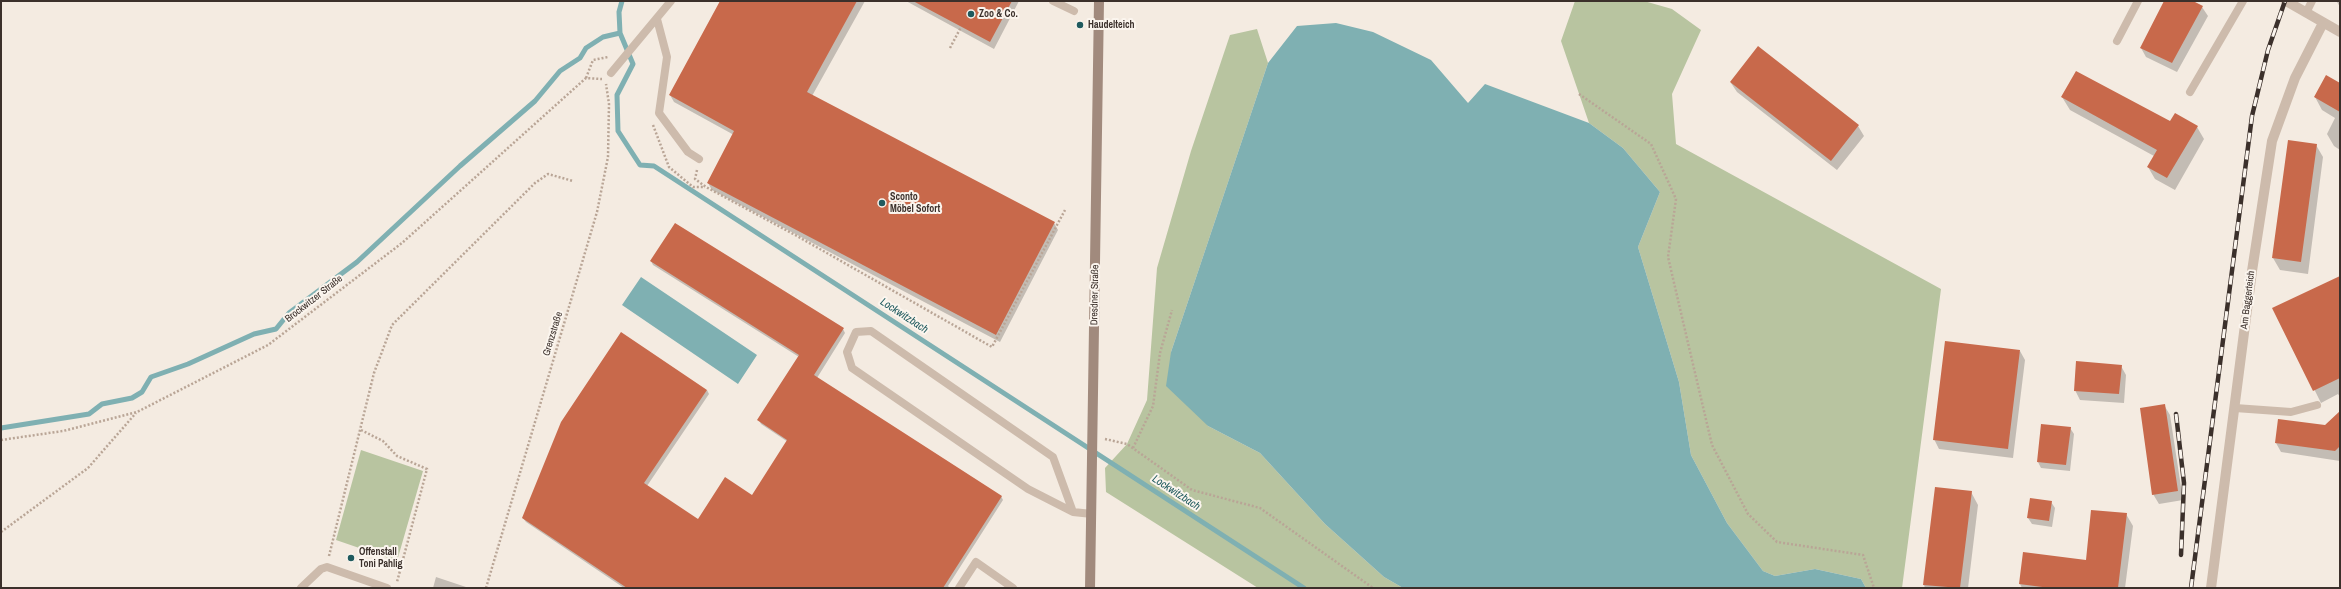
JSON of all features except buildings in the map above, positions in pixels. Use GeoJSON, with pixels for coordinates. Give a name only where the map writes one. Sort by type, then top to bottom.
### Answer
{"type":"FeatureCollection","features":[{"type":"Feature","properties":{"kind":"main road","name":"Dresdner Straße"},"geometry":{"type":"LineString","coordinates":[[1090,588],[1099,1]]}},
{"type":"Feature","properties":{"kind":"street"},"geometry":{"type":"LineString","coordinates":[[2286,1],[2340,32]]}},
{"type":"Feature","properties":{"kind":"street","name":"Am Baggerteich"},"geometry":{"type":"LineString","coordinates":[[2211,588],[2252,271],[2272,141],[2295,78],[2323,23]]}},
{"type":"Feature","properties":{"kind":"lane"},"geometry":{"type":"LineString","coordinates":[[614,70],[672,1]]}},
{"type":"Feature","properties":{"kind":"lane"},"geometry":{"type":"LineString","coordinates":[[1053,1],[1074,11]]}},
{"type":"Feature","properties":{"kind":"lane"},"geometry":{"type":"LineString","coordinates":[[2117,41],[2138,1]]}},
{"type":"Feature","properties":{"kind":"lane"},"geometry":{"type":"LineString","coordinates":[[2190,92],[2243,1]]}},
{"type":"Feature","properties":{"kind":"lane"},"geometry":{"type":"LineString","coordinates":[[2306,13],[2312,1]]}},
{"type":"Feature","properties":{"kind":"lane"},"geometry":{"type":"LineString","coordinates":[[657,19],[667,57],[660,113],[688,152],[699,159]]}},
{"type":"Feature","properties":{"kind":"lane"},"geometry":{"type":"LineString","coordinates":[[1073,512],[1054,457],[871,331],[856,332],[847,352],[852,368],[1028,488],[1073,512],[1092,514]]}},
{"type":"Feature","properties":{"kind":"lane"},"geometry":{"type":"LineString","coordinates":[[2235,408],[2291,412],[2317,405]]}},
{"type":"Feature","properties":{"kind":"lane"},"geometry":{"type":"LineString","coordinates":[[959,588],[976,562],[1013,588]]}},
{"type":"Feature","properties":{"kind":"lane"},"geometry":{"type":"LineString","coordinates":[[301,588],[321,569],[327,567],[387,588]]}},
{"type":"Feature","properties":{"kind":"path"},"geometry":{"type":"LineString","coordinates":[[950,48],[961,27]]}},
{"type":"Feature","properties":{"kind":"path","name":"Brockwitzer Straße"},"geometry":{"type":"LineString","coordinates":[[1,440],[63,431],[137,412],[268,345],[291,330],[402,243],[586,78],[593,60],[608,57],[614,70]]}},
{"type":"Feature","properties":{"kind":"path","name":"Grenzstraße"},"geometry":{"type":"LineString","coordinates":[[486,588],[597,212],[608,157],[609,104],[605,80],[586,78]]}},
{"type":"Feature","properties":{"kind":"path"},"geometry":{"type":"LineString","coordinates":[[1579,94],[1651,144],[1676,199],[1668,257],[1686,336],[1712,446],[1748,514],[1777,542],[1863,555],[1874,588]]}},
{"type":"Feature","properties":{"kind":"path"},"geometry":{"type":"LineString","coordinates":[[660,113],[652,127],[669,167],[693,187],[706,187]]}},
{"type":"Feature","properties":{"kind":"path"},"geometry":{"type":"LineString","coordinates":[[327,567],[330,546],[361,430],[374,373],[392,325],[535,183],[548,174],[573,180]]}},
{"type":"Feature","properties":{"kind":"path"},"geometry":{"type":"LineString","coordinates":[[695,179],[706,187],[797,236],[992,347],[1065,210]]}},
{"type":"Feature","properties":{"kind":"path"},"geometry":{"type":"LineString","coordinates":[[1133,448],[1153,406],[1160,353],[1172,310]]}},
{"type":"Feature","properties":{"kind":"path"},"geometry":{"type":"LineString","coordinates":[[1,532],[88,468],[137,412]]}},
{"type":"Feature","properties":{"kind":"path"},"geometry":{"type":"LineString","coordinates":[[1092,428],[1103,439],[1127,444],[1192,490],[1260,508],[1372,588]]}},
{"type":"Feature","properties":{"kind":"path"},"geometry":{"type":"LineString","coordinates":[[361,430],[383,441],[397,456],[427,469],[396,588]]}},
{"type":"Feature","properties":{"kind":"green space"},"geometry":{"type":"Polygon","coordinates":[[[1575,1],[1644,1],[1672,9],[1701,30],[1672,94],[1676,144],[1941,289],[1902,588],[1866,588],[1861,579],[1815,569],[1775,576],[1763,571],[1727,523],[1691,455],[1679,382],[1638,247],[1660,192],[1623,148],[1589,123],[1561,41],[1575,1]]]}},
{"type":"Feature","properties":{"kind":"green space"},"geometry":{"type":"Polygon","coordinates":[[[1257,29],[1268,63],[1171,352],[1208,426],[1260,453],[1325,524],[1384,577],[1403,588],[1258,588],[1106,492],[1105,468],[1127,444],[1147,400],[1157,268],[1191,151],[1230,35],[1257,29]]]}},
{"type":"Feature","properties":{"kind":"green space"},"geometry":{"type":"Polygon","coordinates":[[[361,450],[423,471],[397,561],[336,540],[361,450]]]}},
{"type":"Feature","properties":{"kind":"water"},"geometry":{"type":"Polygon","coordinates":[[[1336,23],[1373,32],[1431,60],[1468,103],[1485,84],[1589,123],[1623,148],[1660,192],[1638,247],[1679,382],[1691,455],[1727,523],[1763,571],[1775,576],[1815,569],[1861,579],[1866,588],[1403,588],[1384,577],[1325,524],[1260,453],[1208,426],[1166,386],[1171,352],[1268,63],[1297,26],[1336,23]]]}},
{"type":"Feature","properties":{"kind":"water"},"geometry":{"type":"Polygon","coordinates":[[[641,277],[757,355],[738,384],[622,305],[641,277]]]}},
{"type":"Feature","properties":{"kind":"waterway","name":"Lockwitzbach"},"geometry":{"type":"LineString","coordinates":[[622,1],[619,12],[620,33],[633,64],[617,95],[618,131],[640,165],[654,166],[1304,588]]}},
{"type":"Feature","properties":{"kind":"waterway"},"geometry":{"type":"LineString","coordinates":[[1,428],[89,414],[102,404],[132,398],[142,392],[151,377],[188,364],[254,334],[276,329],[289,313],[357,262],[460,166],[535,101],[560,71],[580,58],[586,48],[603,37],[620,33]]}},
{"type":"Feature","properties":{"kind":"railway"},"geometry":{"type":"LineString","coordinates":[[2191,588],[2252,116],[2268,50],[2285,1]]}},
{"type":"Feature","properties":{"kind":"railway"},"geometry":{"type":"LineString","coordinates":[[2176,414],[2184,483],[2181,555]]}},
{"type":"Feature","properties":{"kind":"place","name":"Zoo & Co."},"geometry":{"type":"Point","coordinates":[971,14]}},
{"type":"Feature","properties":{"kind":"place","name":"Haudelteich"},"geometry":{"type":"Point","coordinates":[1080,25]}},
{"type":"Feature","properties":{"kind":"place","name":"Sconto Möbel Sofort"},"geometry":{"type":"Point","coordinates":[882,203]}},
{"type":"Feature","properties":{"kind":"place","name":"Offenstall Toni Pahlig"},"geometry":{"type":"Point","coordinates":[351,558]}}]}
